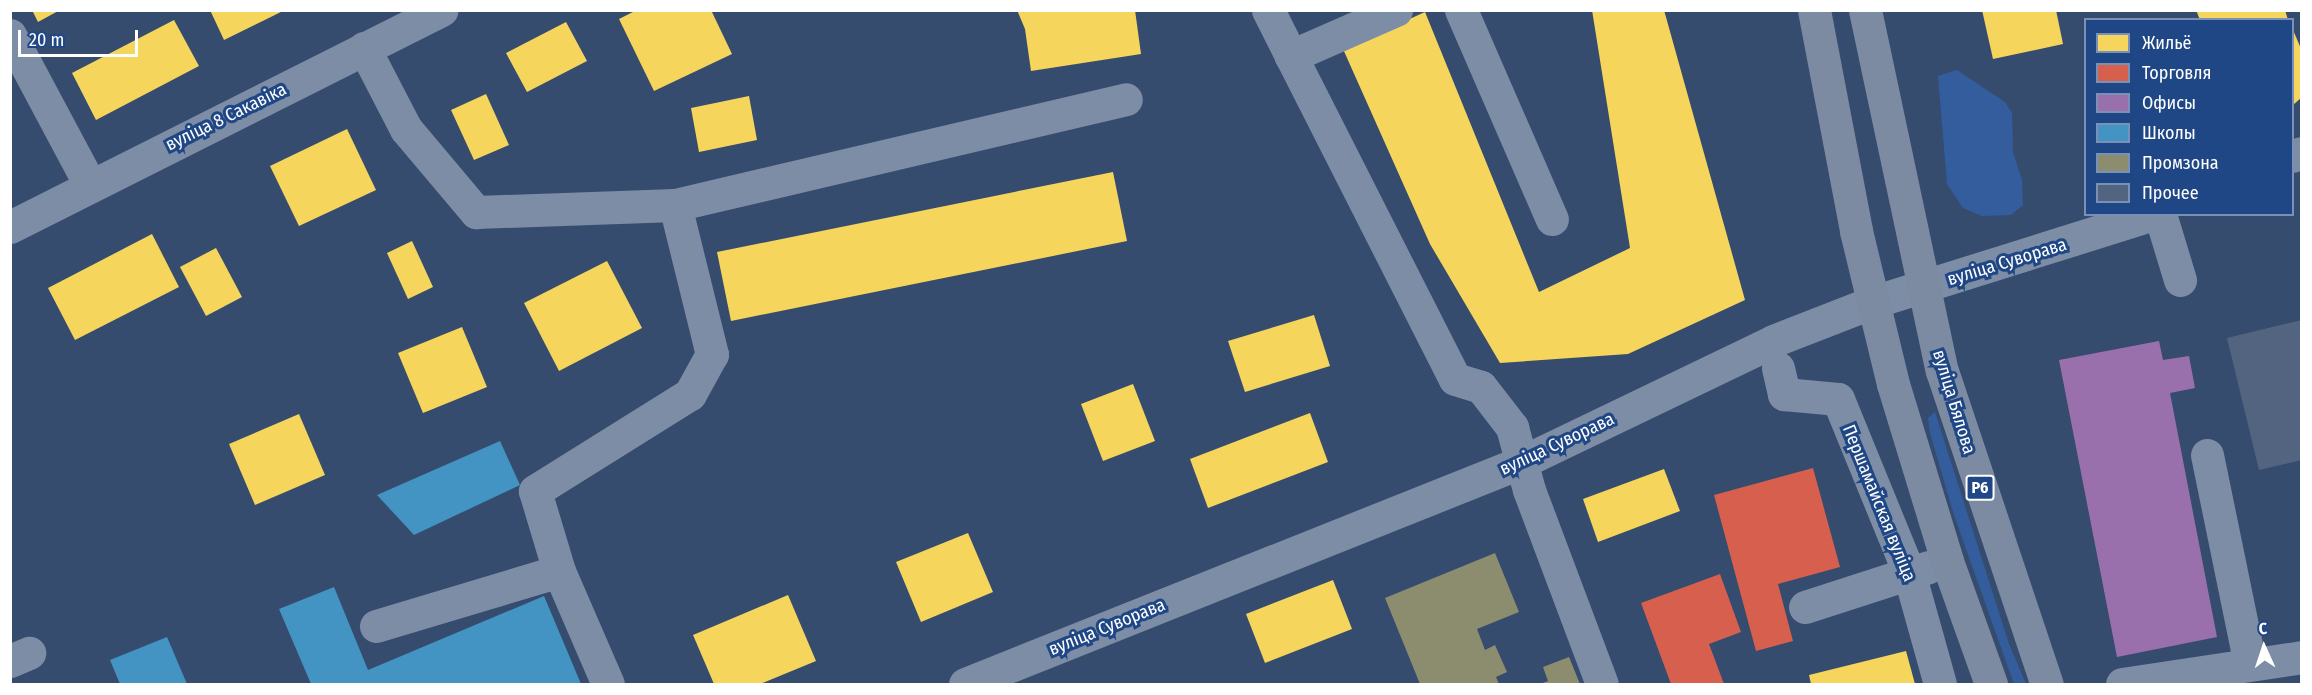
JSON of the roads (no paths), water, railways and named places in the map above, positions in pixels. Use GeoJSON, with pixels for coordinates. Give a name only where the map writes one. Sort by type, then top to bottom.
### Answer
{"type":"FeatureCollection","features":[{"type":"Feature","properties":{"kind":"main road"},"geometry":{"type":"LineString","coordinates":[[1814,10],[1873,302],[1947,561],[1991,684]]}},
{"type":"Feature","properties":{"kind":"main road","name":"Р6"},"geometry":{"type":"LineString","coordinates":[[1865,10],[1924,287]]}},
{"type":"Feature","properties":{"kind":"main road","name":"вуліца Бялова"},"geometry":{"type":"LineString","coordinates":[[1924,287],[1942,371],[2047,684]]}},
{"type":"Feature","properties":{"kind":"street","name":"вуліца 8 Сакавіка"},"geometry":{"type":"LineString","coordinates":[[10,227],[90,184],[364,48],[407,19],[442,10]]}},
{"type":"Feature","properties":{"kind":"street"},"geometry":{"type":"LineString","coordinates":[[1291,56],[1396,10]]}},
{"type":"Feature","properties":{"kind":"street"},"geometry":{"type":"LineString","coordinates":[[1461,10],[1552,219]]}},
{"type":"Feature","properties":{"kind":"street"},"geometry":{"type":"LineString","coordinates":[[1270,11],[1455,379],[1481,387],[1512,427],[1522,462],[1602,684]]}},
{"type":"Feature","properties":{"kind":"street"},"geometry":{"type":"LineString","coordinates":[[10,36],[90,184]]}},
{"type":"Feature","properties":{"kind":"street"},"geometry":{"type":"LineString","coordinates":[[364,48],[406,129],[477,212],[675,205],[1126,99]]}},
{"type":"Feature","properties":{"kind":"street"},"geometry":{"type":"LineString","coordinates":[[608,684],[559,571],[535,491],[690,394],[712,354],[675,205]]}},
{"type":"Feature","properties":{"kind":"street","name":"вуліца Суворава"},"geometry":{"type":"LineString","coordinates":[[965,684],[1522,462],[1773,341],[1873,302],[2147,216]]}},
{"type":"Feature","properties":{"kind":"street"},"geometry":{"type":"LineString","coordinates":[[2161,216],[2180,280]]}},
{"type":"Feature","properties":{"kind":"street","name":"Першамайская вуліца"},"geometry":{"type":"LineString","coordinates":[[1778,368],[1784,394],[1838,399],[1909,573],[1940,684]]}},
{"type":"Feature","properties":{"kind":"street"},"geometry":{"type":"LineString","coordinates":[[2207,455],[2250,664]]}},
{"type":"Feature","properties":{"kind":"street"},"geometry":{"type":"LineString","coordinates":[[1805,607],[1947,561]]}},
{"type":"Feature","properties":{"kind":"street"},"geometry":{"type":"LineString","coordinates":[[376,626],[559,571]]}},
{"type":"Feature","properties":{"kind":"street"},"geometry":{"type":"LineString","coordinates":[[2122,684],[2301,657]]}}]}
